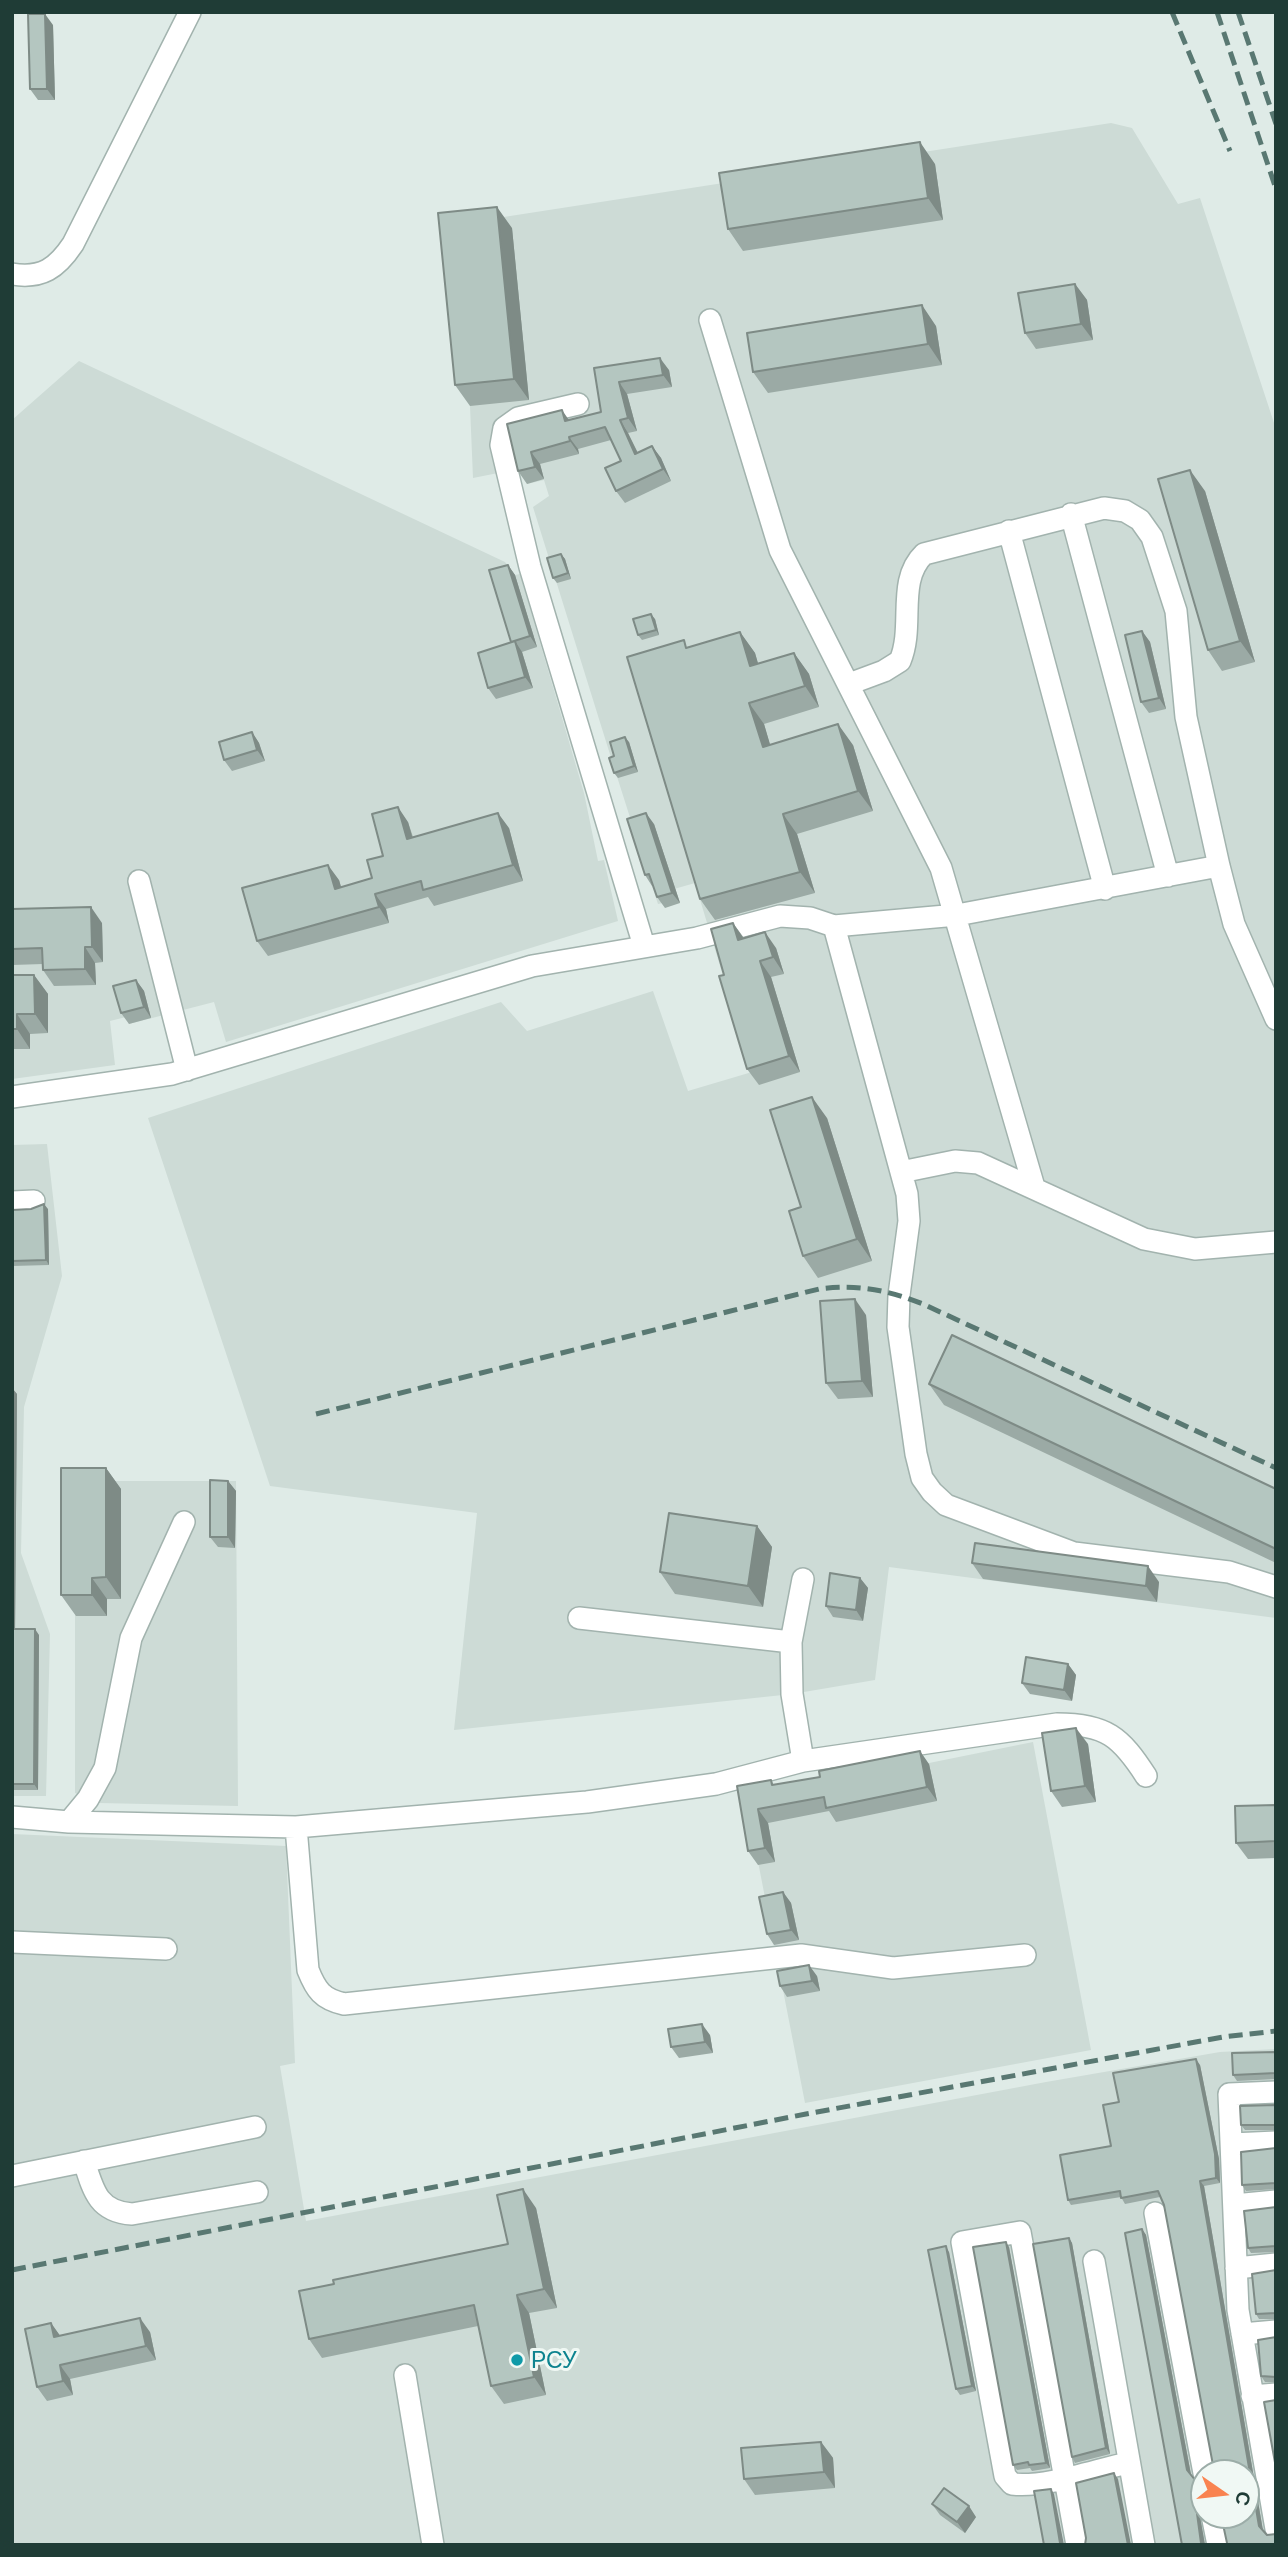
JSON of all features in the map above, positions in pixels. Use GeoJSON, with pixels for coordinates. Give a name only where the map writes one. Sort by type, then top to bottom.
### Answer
{"type":"FeatureCollection","features":[{"type":"Feature","properties":{"kind":"lane"},"geometry":{"type":"LineString","coordinates":[[12,274],[33,275],[53,269],[74,244],[190,12]]}},
{"type":"Feature","properties":{"kind":"lane"},"geometry":{"type":"LineString","coordinates":[[710,320],[780,550],[928,838],[957,915],[1034,1187]]}},
{"type":"Feature","properties":{"kind":"lane"},"geometry":{"type":"LineString","coordinates":[[578,404],[509,423],[500,434],[501,444],[530,567],[644,946]]}},
{"type":"Feature","properties":{"kind":"lane"},"geometry":{"type":"LineString","coordinates":[[849,684],[884,671],[900,661],[909,625],[908,584],[912,565],[924,554],[1071,514],[1104,508],[1125,510],[1140,520],[1152,537],[1176,611],[1186,717],[1234,924],[1276,1019]]}},
{"type":"Feature","properties":{"kind":"lane"},"geometry":{"type":"LineString","coordinates":[[1071,514],[1168,876]]}},
{"type":"Feature","properties":{"kind":"lane"},"geometry":{"type":"LineString","coordinates":[[1009,531],[1105,889]]}},
{"type":"Feature","properties":{"kind":"lane"},"geometry":{"type":"LineString","coordinates":[[12,1097],[132,1081],[187,1070],[532,966],[697,937],[779,916],[810,918],[834,926],[957,915],[1219,866]]}},
{"type":"Feature","properties":{"kind":"lane"},"geometry":{"type":"LineString","coordinates":[[139,881],[187,1070]]}},
{"type":"Feature","properties":{"kind":"lane"},"geometry":{"type":"LineString","coordinates":[[834,926],[907,1194],[909,1221],[898,1295],[898,1328],[916,1454],[922,1478],[946,1505],[1074,1553],[1229,1572],[1276,1587]]}},
{"type":"Feature","properties":{"kind":"lane"},"geometry":{"type":"LineString","coordinates":[[901,1172],[955,1161],[978,1163],[1144,1239],[1195,1249],[1276,1242]]}},
{"type":"Feature","properties":{"kind":"lane"},"geometry":{"type":"LineString","coordinates":[[69,1822],[88,1799],[105,1768],[131,1638],[184,1521]]}},
{"type":"Feature","properties":{"kind":"lane"},"geometry":{"type":"LineString","coordinates":[[803,1579],[791,1642],[792,1694],[803,1761]]}},
{"type":"Feature","properties":{"kind":"lane"},"geometry":{"type":"LineString","coordinates":[[579,1618],[791,1642]]}},
{"type":"Feature","properties":{"kind":"lane"},"geometry":{"type":"LineString","coordinates":[[12,1817],[69,1822],[296,1827],[598,1801],[716,1784],[803,1761],[1057,1724],[1078,1724],[1108,1731],[1128,1748],[1146,1776]]}},
{"type":"Feature","properties":{"kind":"lane"},"geometry":{"type":"LineString","coordinates":[[296,1827],[308,1970],[316,1989],[327,2000],[344,2004],[789,1956],[814,1956],[893,1968],[1025,1955]]}},
{"type":"Feature","properties":{"kind":"lane"},"geometry":{"type":"LineString","coordinates":[[12,1942],[166,1949]]}},
{"type":"Feature","properties":{"kind":"lane"},"geometry":{"type":"LineString","coordinates":[[1276,2092],[1230,2094],[1236,2268],[1242,2334],[1276,2529]]}},
{"type":"Feature","properties":{"kind":"lane"},"geometry":{"type":"LineString","coordinates":[[12,2176],[255,2127]]}},
{"type":"Feature","properties":{"kind":"lane"},"geometry":{"type":"LineString","coordinates":[[1232,2144],[1276,2142]]}},
{"type":"Feature","properties":{"kind":"lane"},"geometry":{"type":"LineString","coordinates":[[84,2161],[94,2194],[109,2209],[121,2213],[257,2192]]}},
{"type":"Feature","properties":{"kind":"lane"},"geometry":{"type":"LineString","coordinates":[[1234,2205],[1276,2201]]}},
{"type":"Feature","properties":{"kind":"lane"},"geometry":{"type":"LineString","coordinates":[[1155,2213],[1201,2459]]}},
{"type":"Feature","properties":{"kind":"lane"},"geometry":{"type":"LineString","coordinates":[[1077,2545],[1064,2477],[1020,2232],[962,2242],[1005,2476],[1012,2484],[1021,2485],[1064,2477],[1128,2463]]}},
{"type":"Feature","properties":{"kind":"lane"},"geometry":{"type":"LineString","coordinates":[[1094,2262],[1144,2545]]}},
{"type":"Feature","properties":{"kind":"lane"},"geometry":{"type":"LineString","coordinates":[[1236,2268],[1276,2264]]}},
{"type":"Feature","properties":{"kind":"lane"},"geometry":{"type":"LineString","coordinates":[[1242,2334],[1276,2331]]}},
{"type":"Feature","properties":{"kind":"lane"},"geometry":{"type":"LineString","coordinates":[[405,2375],[433,2545]]}},
{"type":"Feature","properties":{"kind":"lane"},"geometry":{"type":"LineString","coordinates":[[1252,2396],[1276,2394]]}},
{"type":"Feature","properties":{"kind":"shaded area"},"geometry":{"type":"Polygon","coordinates":[[[1111,123],[1132,128],[1178,204],[1200,198],[1276,429],[1276,1618],[889,1567],[875,1680],[792,1694],[454,1730],[477,1513],[270,1486],[148,1118],[501,1002],[527,1031],[653,991],[688,1091],[752,1072],[695,883],[660,893],[663,903],[658,904],[652,886],[672,880],[634,830],[533,507],[549,496],[544,480],[527,484],[523,468],[473,478],[470,406],[452,225],[1111,123]]]}},
{"type":"Feature","properties":{"kind":"shaded area"},"geometry":{"type":"Polygon","coordinates":[[[79,361],[505,562],[515,575],[520,574],[584,793],[598,861],[604,860],[618,921],[226,1042],[214,1002],[129,1024],[126,1017],[110,1021],[115,1065],[12,1079],[12,420],[79,361]]]}},
{"type":"Feature","properties":{"kind":"shaded area"},"geometry":{"type":"Polygon","coordinates":[[[47,1144],[62,1276],[24,1407],[21,1553],[50,1634],[46,1796],[12,1796],[12,1145],[47,1144]]]}},
{"type":"Feature","properties":{"kind":"shaded area"},"geometry":{"type":"Polygon","coordinates":[[[75,1481],[236,1481],[238,1806],[99,1803],[75,1793],[75,1481]]]}},
{"type":"Feature","properties":{"kind":"shaded area"},"geometry":{"type":"Polygon","coordinates":[[[1033,1742],[1091,2050],[805,2103],[746,1800],[1033,1742]]]}},
{"type":"Feature","properties":{"kind":"shaded area"},"geometry":{"type":"Polygon","coordinates":[[[12,1834],[286,1846],[295,2063],[280,2066],[306,2221],[1046,2082],[1220,2052],[1276,2049],[1276,2545],[12,2545],[12,1834]]]}},
{"type":"Feature","properties":{"kind":"building"},"geometry":{"type":"Polygon","coordinates":[[[28,14],[45,14],[47,89],[30,89],[28,14]]]}},
{"type":"Feature","properties":{"kind":"building"},"geometry":{"type":"Polygon","coordinates":[[[920,142],[928,198],[728,229],[719,173],[920,142]]]}},
{"type":"Feature","properties":{"kind":"building"},"geometry":{"type":"Polygon","coordinates":[[[497,207],[514,379],[455,385],[438,213],[497,207]]]}},
{"type":"Feature","properties":{"kind":"building"},"geometry":{"type":"Polygon","coordinates":[[[1075,284],[1081,324],[1025,333],[1018,293],[1075,284]]]}},
{"type":"Feature","properties":{"kind":"building"},"geometry":{"type":"Polygon","coordinates":[[[922,305],[928,344],[753,372],[747,333],[922,305]]]}},
{"type":"Feature","properties":{"kind":"building"},"geometry":{"type":"Polygon","coordinates":[[[660,358],[663,375],[619,382],[628,418],[620,420],[635,454],[652,446],[663,469],[616,491],[605,468],[621,461],[605,427],[531,452],[535,467],[518,471],[507,424],[562,410],[565,421],[601,412],[594,368],[660,358]]]}},
{"type":"Feature","properties":{"kind":"building"},"geometry":{"type":"Polygon","coordinates":[[[1190,470],[1240,641],[1208,650],[1158,479],[1190,470]]]}},
{"type":"Feature","properties":{"kind":"building"},"geometry":{"type":"Polygon","coordinates":[[[561,554],[568,573],[553,578],[547,558],[561,554]]]}},
{"type":"Feature","properties":{"kind":"building"},"geometry":{"type":"Polygon","coordinates":[[[508,565],[530,636],[511,642],[489,570],[508,565]]]}},
{"type":"Feature","properties":{"kind":"building"},"geometry":{"type":"Polygon","coordinates":[[[651,614],[656,630],[638,635],[633,619],[651,614]]]}},
{"type":"Feature","properties":{"kind":"building"},"geometry":{"type":"Polygon","coordinates":[[[1142,631],[1159,698],[1141,702],[1125,635],[1142,631]]]}},
{"type":"Feature","properties":{"kind":"building"},"geometry":{"type":"Polygon","coordinates":[[[740,632],[750,666],[794,653],[805,686],[749,703],[763,747],[838,724],[858,791],[783,814],[800,872],[700,899],[627,657],[684,640],[686,648],[740,632]]]}},
{"type":"Feature","properties":{"kind":"building"},"geometry":{"type":"Polygon","coordinates":[[[515,641],[525,677],[488,688],[478,653],[515,641]]]}},
{"type":"Feature","properties":{"kind":"building"},"geometry":{"type":"Polygon","coordinates":[[[252,732],[257,750],[224,760],[219,742],[252,732]]]}},
{"type":"Feature","properties":{"kind":"building"},"geometry":{"type":"Polygon","coordinates":[[[625,737],[634,766],[614,773],[609,758],[614,756],[610,742],[625,737]]]}},
{"type":"Feature","properties":{"kind":"building"},"geometry":{"type":"Polygon","coordinates":[[[398,807],[407,839],[498,813],[513,865],[423,890],[421,881],[375,894],[379,907],[257,941],[242,888],[328,865],[335,889],[372,878],[367,860],[383,856],[372,814],[398,807]]]}},
{"type":"Feature","properties":{"kind":"building"},"geometry":{"type":"Polygon","coordinates":[[[646,813],[672,893],[657,897],[649,874],[645,875],[627,819],[646,813]]]}},
{"type":"Feature","properties":{"kind":"building"},"geometry":{"type":"Polygon","coordinates":[[[91,907],[92,947],[85,947],[85,969],[43,970],[42,948],[12,949],[12,909],[91,907]]]}},
{"type":"Feature","properties":{"kind":"building"},"geometry":{"type":"Polygon","coordinates":[[[733,923],[738,940],[765,932],[773,957],[760,961],[789,1056],[747,1069],[719,976],[724,975],[711,929],[733,923]]]}},
{"type":"Feature","properties":{"kind":"building"},"geometry":{"type":"Polygon","coordinates":[[[12,975],[34,975],[35,1014],[17,1014],[17,1029],[12,1029],[12,975]]]}},
{"type":"Feature","properties":{"kind":"building"},"geometry":{"type":"Polygon","coordinates":[[[136,980],[144,1007],[121,1013],[113,986],[136,980]]]}},
{"type":"Feature","properties":{"kind":"building"},"geometry":{"type":"Polygon","coordinates":[[[812,1097],[857,1239],[803,1256],[789,1211],[801,1207],[770,1110],[812,1097]]]}},
{"type":"Feature","properties":{"kind":"building"},"geometry":{"type":"Polygon","coordinates":[[[44,1204],[46,1260],[12,1261],[12,1210],[31,1209],[44,1204]]]}},
{"type":"Feature","properties":{"kind":"building"},"geometry":{"type":"Polygon","coordinates":[[[855,1299],[862,1381],[826,1383],[820,1301],[855,1299]]]}},
{"type":"Feature","properties":{"kind":"building"},"geometry":{"type":"Polygon","coordinates":[[[952,1335],[1276,1489],[1276,1549],[929,1384],[952,1335]]]}},
{"type":"Feature","properties":{"kind":"building"},"geometry":{"type":"Polygon","coordinates":[[[12,1389],[13,1389],[12,1510],[12,1389]]]}},
{"type":"Feature","properties":{"kind":"building"},"geometry":{"type":"Polygon","coordinates":[[[61,1468],[106,1468],[106,1577],[92,1578],[92,1595],[61,1595],[61,1468]]]}},
{"type":"Feature","properties":{"kind":"building"},"geometry":{"type":"Polygon","coordinates":[[[210,1480],[228,1481],[228,1537],[210,1537],[210,1480]]]}},
{"type":"Feature","properties":{"kind":"building"},"geometry":{"type":"Polygon","coordinates":[[[669,1513],[757,1526],[748,1586],[660,1572],[669,1513]]]}},
{"type":"Feature","properties":{"kind":"building"},"geometry":{"type":"Polygon","coordinates":[[[975,1543],[1148,1566],[1146,1586],[972,1563],[975,1543]]]}},
{"type":"Feature","properties":{"kind":"building"},"geometry":{"type":"Polygon","coordinates":[[[830,1573],[860,1578],[856,1610],[826,1606],[830,1573]]]}},
{"type":"Feature","properties":{"kind":"building"},"geometry":{"type":"Polygon","coordinates":[[[12,1629],[35,1629],[34,1784],[12,1784],[12,1629]]]}},
{"type":"Feature","properties":{"kind":"building"},"geometry":{"type":"Polygon","coordinates":[[[1026,1657],[1068,1664],[1064,1690],[1022,1683],[1026,1657]]]}},
{"type":"Feature","properties":{"kind":"building"},"geometry":{"type":"Polygon","coordinates":[[[1076,1728],[1085,1786],[1051,1791],[1042,1733],[1076,1728]]]}},
{"type":"Feature","properties":{"kind":"building"},"geometry":{"type":"Polygon","coordinates":[[[920,1751],[927,1787],[826,1808],[824,1797],[758,1809],[765,1848],[748,1851],[737,1786],[771,1780],[772,1785],[820,1777],[819,1771],[920,1751]]]}},
{"type":"Feature","properties":{"kind":"building"},"geometry":{"type":"Polygon","coordinates":[[[1276,1805],[1276,1841],[1236,1843],[1235,1806],[1276,1805]]]}},
{"type":"Feature","properties":{"kind":"building"},"geometry":{"type":"Polygon","coordinates":[[[783,1892],[791,1930],[767,1934],[759,1897],[783,1892]]]}},
{"type":"Feature","properties":{"kind":"building"},"geometry":{"type":"Polygon","coordinates":[[[809,1965],[812,1981],[780,1986],[777,1971],[809,1965]]]}},
{"type":"Feature","properties":{"kind":"building"},"geometry":{"type":"Polygon","coordinates":[[[702,2024],[705,2042],[671,2047],[668,2029],[702,2024]]]}},
{"type":"Feature","properties":{"kind":"building"},"geometry":{"type":"Polygon","coordinates":[[[1276,2052],[1276,2073],[1233,2075],[1232,2053],[1276,2052]]]}},
{"type":"Feature","properties":{"kind":"building"},"geometry":{"type":"Polygon","coordinates":[[[1196,2059],[1215,2154],[1216,2178],[1200,2181],[1248,2459],[1212,2459],[1164,2205],[1158,2191],[1121,2198],[1120,2191],[1068,2200],[1060,2155],[1111,2146],[1103,2105],[1119,2102],[1113,2073],[1196,2059]]]}},
{"type":"Feature","properties":{"kind":"building"},"geometry":{"type":"Polygon","coordinates":[[[1276,2105],[1276,2125],[1241,2125],[1240,2106],[1276,2105]]]}},
{"type":"Feature","properties":{"kind":"building"},"geometry":{"type":"Polygon","coordinates":[[[1276,2148],[1276,2183],[1242,2185],[1241,2152],[1276,2148]]]}},
{"type":"Feature","properties":{"kind":"building"},"geometry":{"type":"Polygon","coordinates":[[[523,2189],[544,2289],[517,2295],[534,2377],[491,2386],[474,2305],[309,2339],[299,2291],[334,2284],[333,2280],[508,2244],[497,2195],[523,2189]]]}},
{"type":"Feature","properties":{"kind":"building"},"geometry":{"type":"Polygon","coordinates":[[[1276,2207],[1276,2246],[1248,2248],[1244,2211],[1276,2207]]]}},
{"type":"Feature","properties":{"kind":"building"},"geometry":{"type":"Polygon","coordinates":[[[1142,2229],[1187,2470],[1190,2474],[1190,2529],[1199,2529],[1203,2545],[1182,2545],[1125,2233],[1142,2229]]]}},
{"type":"Feature","properties":{"kind":"building"},"geometry":{"type":"Polygon","coordinates":[[[1069,2238],[1106,2448],[1072,2457],[1033,2244],[1069,2238]]]}},
{"type":"Feature","properties":{"kind":"building"},"geometry":{"type":"Polygon","coordinates":[[[1006,2242],[1046,2463],[1013,2465],[973,2247],[1006,2242]]]}},
{"type":"Feature","properties":{"kind":"building"},"geometry":{"type":"Polygon","coordinates":[[[946,2246],[972,2386],[956,2389],[928,2250],[946,2246]]]}},
{"type":"Feature","properties":{"kind":"building"},"geometry":{"type":"Polygon","coordinates":[[[1276,2270],[1276,2313],[1256,2314],[1252,2274],[1276,2270]]]}},
{"type":"Feature","properties":{"kind":"building"},"geometry":{"type":"Polygon","coordinates":[[[140,2318],[146,2346],[60,2365],[63,2381],[37,2387],[25,2329],[51,2323],[54,2337],[140,2318]]]}},
{"type":"Feature","properties":{"kind":"building"},"geometry":{"type":"Polygon","coordinates":[[[1276,2337],[1276,2377],[1261,2376],[1258,2340],[1276,2337]]]}},
{"type":"Feature","properties":{"kind":"building"},"geometry":{"type":"Polygon","coordinates":[[[1276,2400],[1276,2468],[1264,2402],[1276,2400]]]}},
{"type":"Feature","properties":{"kind":"building"},"geometry":{"type":"Polygon","coordinates":[[[821,2442],[824,2472],[744,2479],[741,2448],[821,2442]]]}},
{"type":"Feature","properties":{"kind":"building"},"geometry":{"type":"Polygon","coordinates":[[[1114,2473],[1128,2545],[1085,2545],[1076,2483],[1114,2473]]]}},
{"type":"Feature","properties":{"kind":"building"},"geometry":{"type":"Polygon","coordinates":[[[944,2488],[969,2506],[957,2522],[932,2504],[944,2488]]]}},
{"type":"Feature","properties":{"kind":"building"},"geometry":{"type":"Polygon","coordinates":[[[1051,2489],[1062,2545],[1044,2545],[1034,2491],[1051,2489]]]}},
{"type":"Feature","properties":{"kind":"building"},"geometry":{"type":"Polygon","coordinates":[[[1260,2527],[1267,2535],[1276,2534],[1276,2545],[1226,2545],[1224,2529],[1260,2527]]]}},
{"type":"Feature","properties":{"kind":"railway"},"geometry":{"type":"LineString","coordinates":[[1172,12],[1230,151]]}},
{"type":"Feature","properties":{"kind":"railway"},"geometry":{"type":"LineString","coordinates":[[1217,12],[1276,189]]}},
{"type":"Feature","properties":{"kind":"railway"},"geometry":{"type":"LineString","coordinates":[[1238,12],[1276,124]]}},
{"type":"Feature","properties":{"kind":"railway"},"geometry":{"type":"LineString","coordinates":[[316,1414],[819,1289],[859,1288],[885,1292],[923,1304],[1276,1468]]}},
{"type":"Feature","properties":{"kind":"railway"},"geometry":{"type":"LineString","coordinates":[[12,2270],[806,2114],[1223,2037],[1276,2031]]}},
{"type":"Feature","properties":{"kind":"place","name":"РСУ"},"geometry":{"type":"Point","coordinates":[517,2360]}}]}
